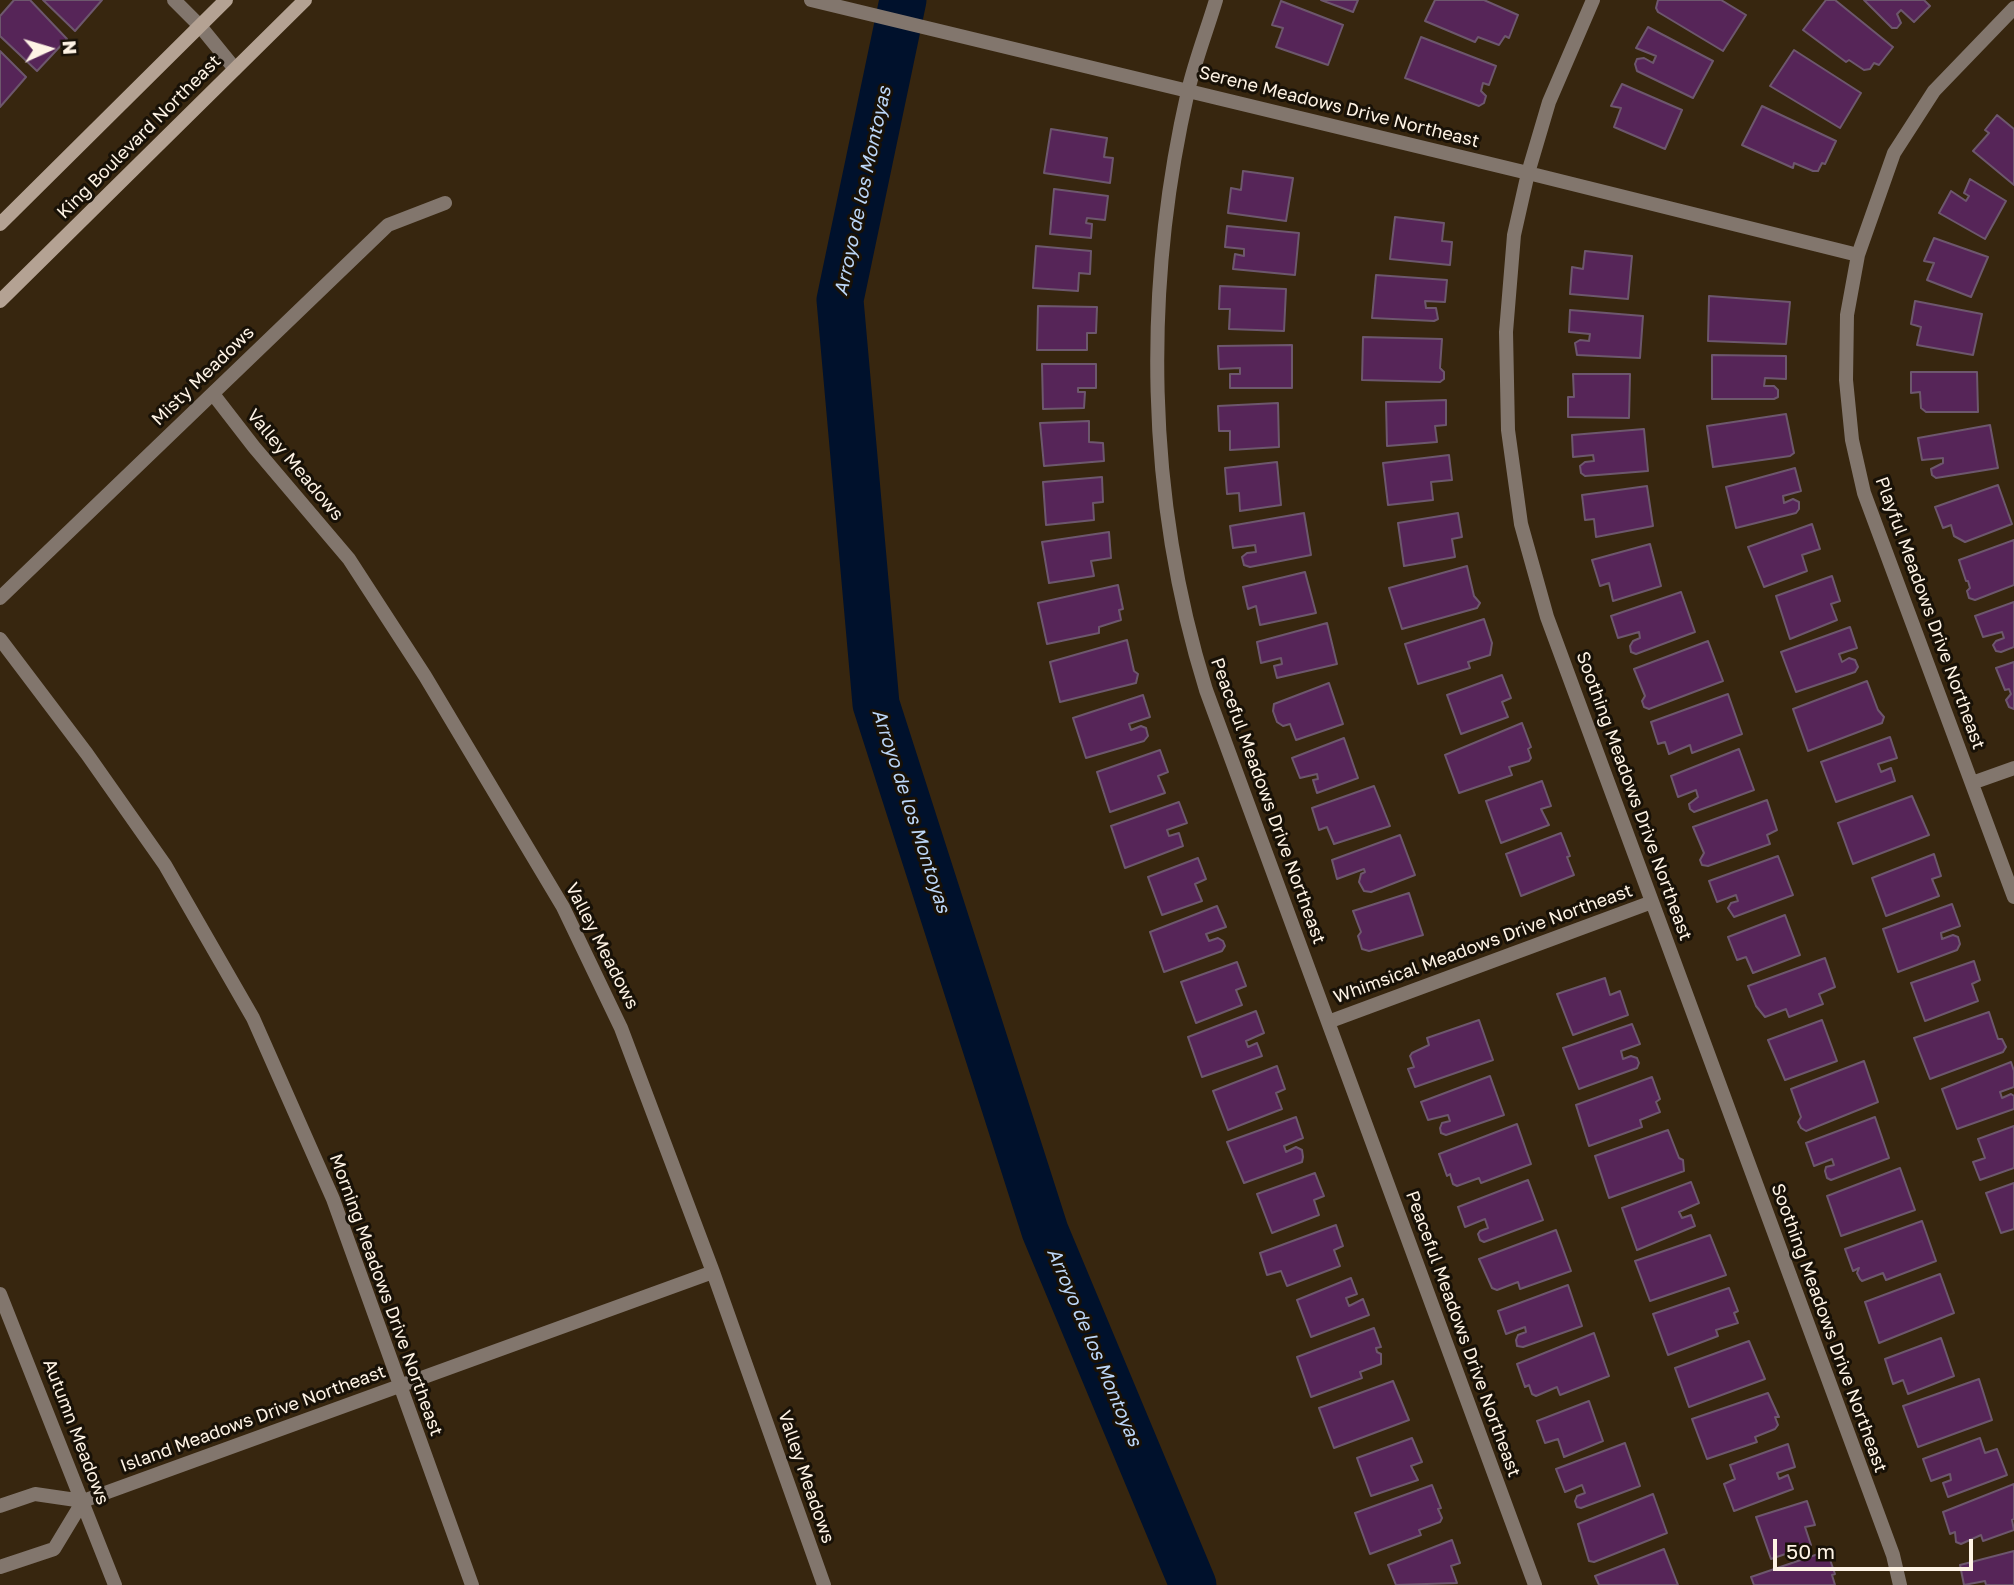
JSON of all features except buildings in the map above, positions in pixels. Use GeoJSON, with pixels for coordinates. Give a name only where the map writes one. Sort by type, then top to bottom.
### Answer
{"type":"FeatureCollection","features":[{"type":"Feature","properties":{"kind":"street"},"geometry":{"type":"LineString","coordinates":[[174,0],[200,26],[235,69]]}},
{"type":"Feature","properties":{"kind":"street","name":"King Boulevard Northeast"},"geometry":{"type":"LineString","coordinates":[[0,224],[226,0]]}},
{"type":"Feature","properties":{"kind":"street","name":"King Boulevard Northeast"},"geometry":{"type":"LineString","coordinates":[[0,301],[305,0]]}},
{"type":"Feature","properties":{"kind":"street","name":"Serene Meadows Drive Northeast"},"geometry":{"type":"LineString","coordinates":[[811,0],[1858,255]]}},
{"type":"Feature","properties":{"kind":"street","name":"Peaceful Meadows Drive Northeast"},"geometry":{"type":"LineString","coordinates":[[1216,0],[1188,90],[1161,245],[1156,382],[1167,511],[1188,632],[1206,690],[1535,1585]]}},
{"type":"Feature","properties":{"kind":"street","name":"Soothing Meadows Drive Northeast"},"geometry":{"type":"LineString","coordinates":[[1593,0],[1549,102],[1528,173],[1514,235],[1506,332],[1508,430],[1521,524],[1548,617],[1888,1542],[1900,1585]]}},
{"type":"Feature","properties":{"kind":"street","name":"Playful Meadows Drive Northeast"},"geometry":{"type":"LineString","coordinates":[[2014,8],[1934,91],[1894,153],[1858,255],[1847,316],[1846,380],[1852,440],[1864,493],[2014,897]]}},
{"type":"Feature","properties":{"kind":"street","name":"Misty Meadows"},"geometry":{"type":"LineString","coordinates":[[0,598],[388,225],[445,203]]}},
{"type":"Feature","properties":{"kind":"street","name":"Valley Meadows"},"geometry":{"type":"LineString","coordinates":[[213,394],[349,559],[425,676],[563,907],[621,1028],[713,1272],[824,1585]]}},
{"type":"Feature","properties":{"kind":"street","name":"Morning Meadows Drive Northeast"},"geometry":{"type":"LineString","coordinates":[[0,639],[87,754],[165,866],[253,1018],[333,1199],[472,1585]]}},
{"type":"Feature","properties":{"kind":"street"},"geometry":{"type":"LineString","coordinates":[[1972,783],[2014,768]]}},
{"type":"Feature","properties":{"kind":"street","name":"Whimsical Meadows Drive Northeast"},"geometry":{"type":"LineString","coordinates":[[1328,1022],[1652,902]]}},
{"type":"Feature","properties":{"kind":"street","name":"Island Meadows Drive Northeast"},"geometry":{"type":"LineString","coordinates":[[0,1506],[35,1494],[83,1501],[713,1272]]}},
{"type":"Feature","properties":{"kind":"street","name":"Autumn Meadows"},"geometry":{"type":"LineString","coordinates":[[0,1294],[115,1585]]}},
{"type":"Feature","properties":{"kind":"street"},"geometry":{"type":"LineString","coordinates":[[0,1567],[54,1549],[83,1501]]}},
{"type":"Feature","properties":{"kind":"waterway","name":"Arroyo de los Montoyas"},"geometry":{"type":"LineString","coordinates":[[903,0],[840,300],[876,704],[1045,1231],[1193,1585]]}}]}
